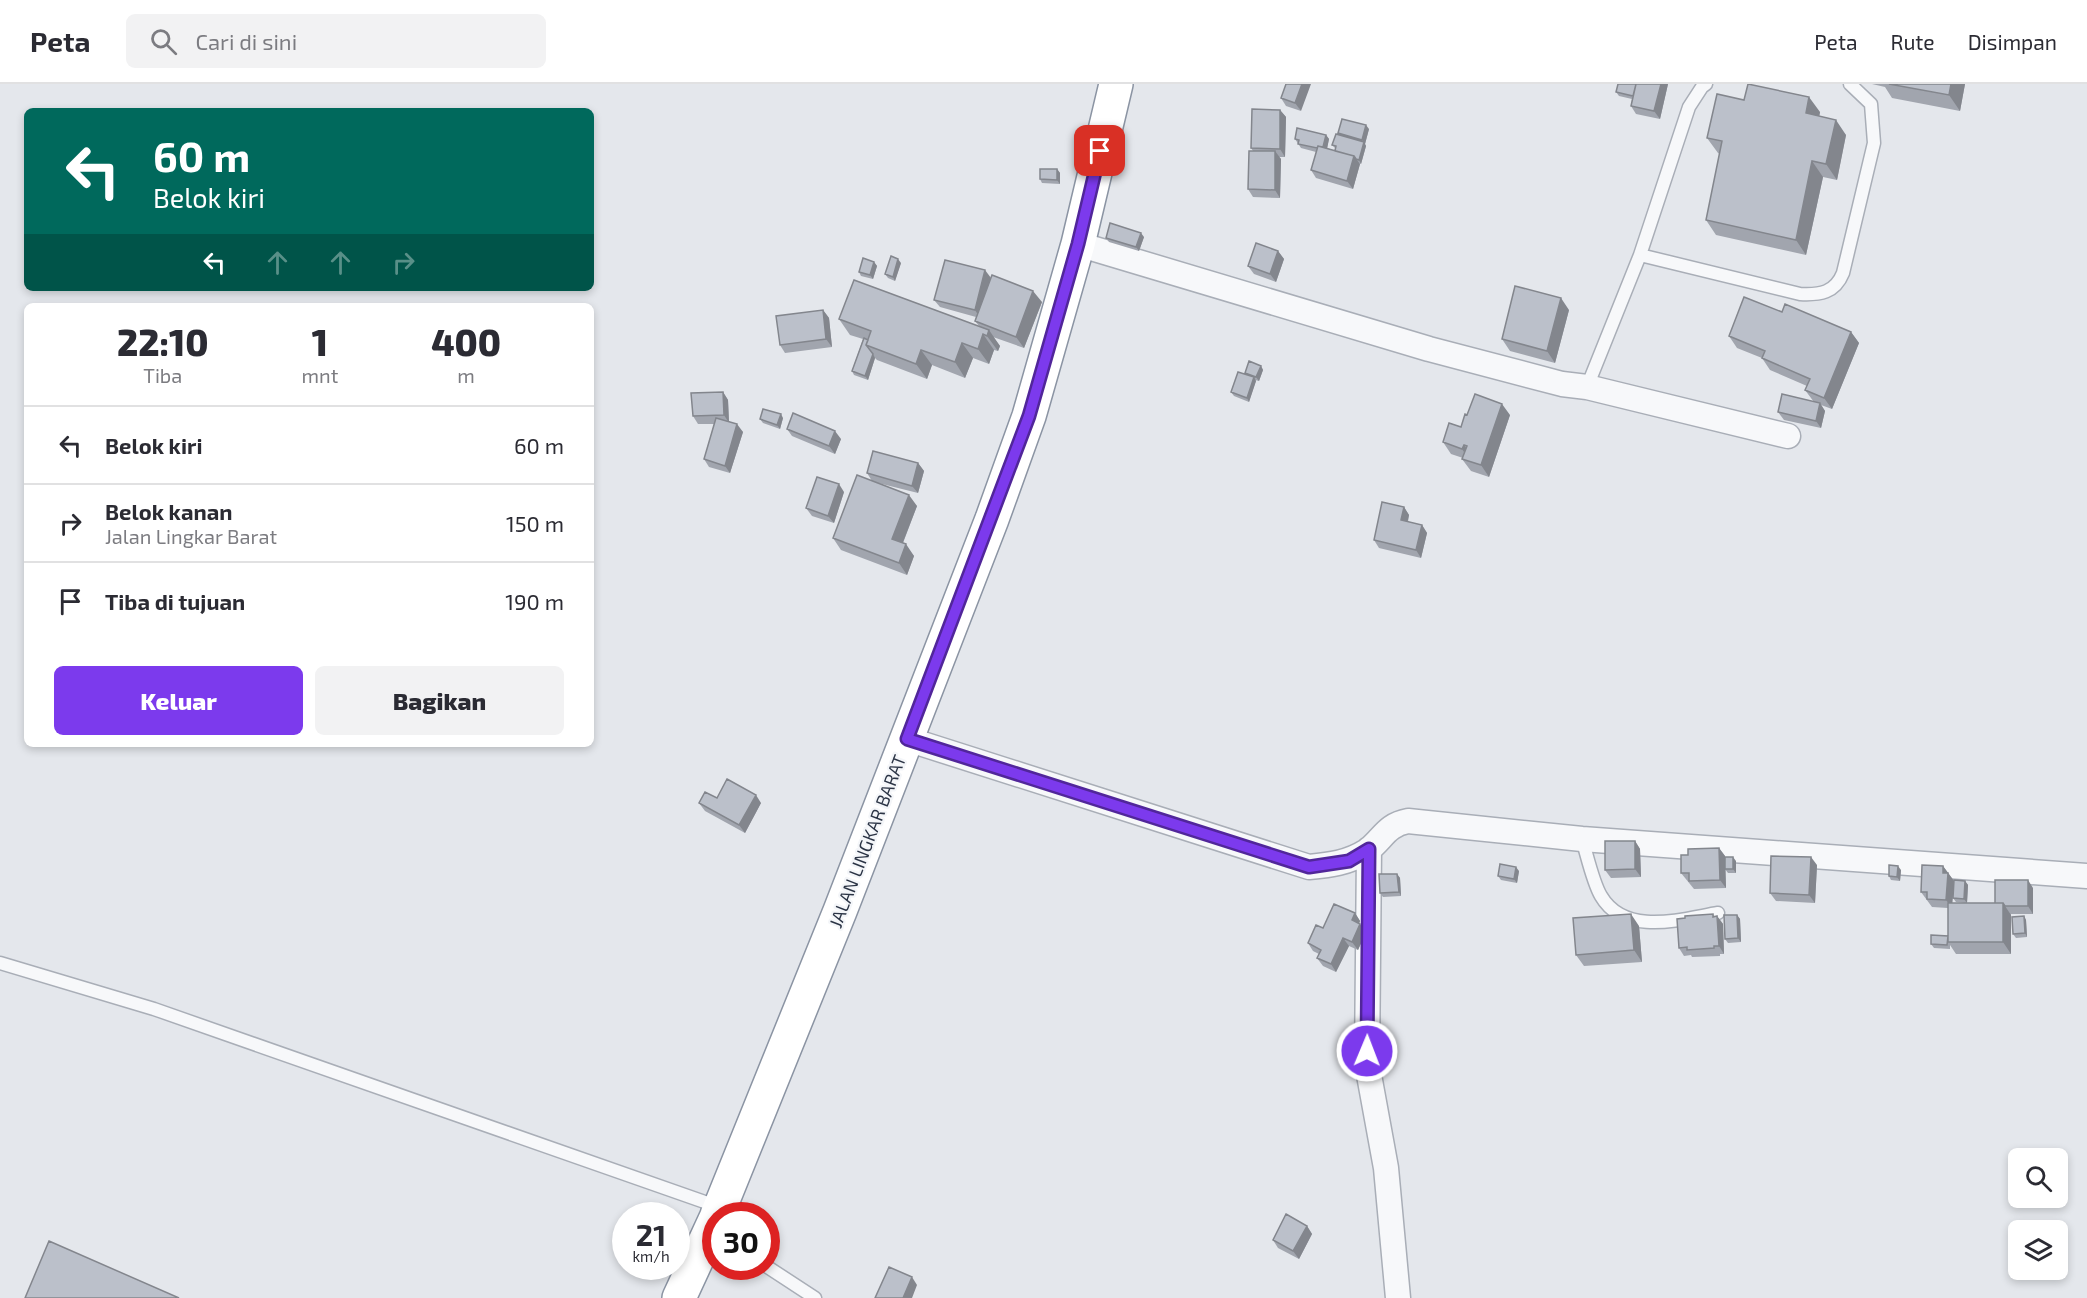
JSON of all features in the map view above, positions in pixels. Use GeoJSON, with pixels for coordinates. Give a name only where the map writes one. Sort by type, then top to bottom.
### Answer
{"type":"FeatureCollection","features":[{"type":"Feature","properties":{"kind":"highway","name":"JALAN LINGKAR BARAT"},"geometry":{"type":"LineString","coordinates":[[723,1202],[907,739],[1029,416],[1078,244],[1116,84]]}},
{"type":"Feature","properties":{"kind":"highway","name":"JALAN LINGKAR BARAT"},"geometry":{"type":"LineString","coordinates":[[679,1298],[702,1250]]}},
{"type":"Feature","properties":{"kind":"street"},"geometry":{"type":"LineString","coordinates":[[1078,244],[1429,350],[1563,384],[1587,387],[1788,436]]}},
{"type":"Feature","properties":{"kind":"street"},"geometry":{"type":"LineString","coordinates":[[907,739],[1309,867],[1349,861],[1369,849],[1390,827],[1408,821],[1582,839],[2087,876]]}},
{"type":"Feature","properties":{"kind":"street"},"geometry":{"type":"LineString","coordinates":[[1369,849],[1367,1064],[1386,1168],[1398,1298]]}},
{"type":"Feature","properties":{"kind":"lane"},"geometry":{"type":"LineString","coordinates":[[1587,387],[1640,255],[1689,107],[1702,87],[1707,84]]}},
{"type":"Feature","properties":{"kind":"lane"},"geometry":{"type":"LineString","coordinates":[[1640,255],[1800,294],[1815,295],[1830,290],[1839,283],[1844,273],[1874,142],[1871,104],[1850,84]]}},
{"type":"Feature","properties":{"kind":"lane"},"geometry":{"type":"LineString","coordinates":[[1582,839],[1601,897],[1617,914],[1634,920],[1657,923],[1718,913]]}},
{"type":"Feature","properties":{"kind":"lane"},"geometry":{"type":"LineString","coordinates":[[0,963],[154,1009],[702,1215]]}},
{"type":"Feature","properties":{"kind":"lane"},"geometry":{"type":"LineString","coordinates":[[780,1275],[815,1298]]}},
{"type":"Feature","properties":{"kind":"building"},"geometry":{"type":"Polygon","coordinates":[[[1286,84],[1302,84],[1295,103],[1281,98],[1286,84]]]}},
{"type":"Feature","properties":{"kind":"building"},"geometry":{"type":"Polygon","coordinates":[[[1618,84],[1636,84],[1633,96],[1616,92],[1618,84]]]}},
{"type":"Feature","properties":{"kind":"building"},"geometry":{"type":"Polygon","coordinates":[[[1636,84],[1661,84],[1654,111],[1631,106],[1636,84]]]}},
{"type":"Feature","properties":{"kind":"building"},"geometry":{"type":"Polygon","coordinates":[[[1748,84],[1809,97],[1806,113],[1836,120],[1826,164],[1812,161],[1796,240],[1706,220],[1722,141],[1707,138],[1717,94],[1744,100],[1748,84]]]}},
{"type":"Feature","properties":{"kind":"building"},"geometry":{"type":"Polygon","coordinates":[[[1889,84],[1951,84],[1949,95],[1889,84]]]}},
{"type":"Feature","properties":{"kind":"building"},"geometry":{"type":"Polygon","coordinates":[[[1252,109],[1280,110],[1280,149],[1251,148],[1252,109]]]}},
{"type":"Feature","properties":{"kind":"building"},"geometry":{"type":"Polygon","coordinates":[[[1342,119],[1366,125],[1362,140],[1338,133],[1342,119]]]}},
{"type":"Feature","properties":{"kind":"building"},"geometry":{"type":"Polygon","coordinates":[[[1297,128],[1326,135],[1323,147],[1298,144],[1299,140],[1295,139],[1297,128]]]}},
{"type":"Feature","properties":{"kind":"building"},"geometry":{"type":"Polygon","coordinates":[[[1336,134],[1364,142],[1359,160],[1354,156],[1335,151],[1336,146],[1332,145],[1336,134]]]}},
{"type":"Feature","properties":{"kind":"building"},"geometry":{"type":"Polygon","coordinates":[[[1318,146],[1354,156],[1347,181],[1311,170],[1318,146]]]}},
{"type":"Feature","properties":{"kind":"building"},"geometry":{"type":"Polygon","coordinates":[[[1249,151],[1275,151],[1275,190],[1248,189],[1249,151]]]}},
{"type":"Feature","properties":{"kind":"building"},"geometry":{"type":"Polygon","coordinates":[[[1040,169],[1057,169],[1057,180],[1040,179],[1040,169]]]}},
{"type":"Feature","properties":{"kind":"building"},"geometry":{"type":"Polygon","coordinates":[[[1110,223],[1141,233],[1136,247],[1106,238],[1110,223]]]}},
{"type":"Feature","properties":{"kind":"building"},"geometry":{"type":"Polygon","coordinates":[[[1256,243],[1278,251],[1270,274],[1248,266],[1256,243]]]}},
{"type":"Feature","properties":{"kind":"building"},"geometry":{"type":"Polygon","coordinates":[[[891,256],[898,259],[893,277],[885,274],[891,256]]]}},
{"type":"Feature","properties":{"kind":"building"},"geometry":{"type":"Polygon","coordinates":[[[863,258],[874,262],[870,275],[859,272],[863,258]]]}},
{"type":"Feature","properties":{"kind":"building"},"geometry":{"type":"Polygon","coordinates":[[[945,260],[985,270],[975,310],[934,300],[945,260]]]}},
{"type":"Feature","properties":{"kind":"building"},"geometry":{"type":"Polygon","coordinates":[[[992,275],[1033,291],[1016,337],[975,321],[992,275]]]}},
{"type":"Feature","properties":{"kind":"building"},"geometry":{"type":"Polygon","coordinates":[[[854,280],[989,330],[987,336],[983,334],[978,349],[962,343],[955,362],[921,350],[916,364],[866,345],[871,331],[839,319],[854,280]]]}},
{"type":"Feature","properties":{"kind":"building"},"geometry":{"type":"Polygon","coordinates":[[[1515,286],[1561,298],[1547,351],[1502,339],[1515,286]]]}},
{"type":"Feature","properties":{"kind":"building"},"geometry":{"type":"Polygon","coordinates":[[[1744,297],[1782,312],[1785,304],[1851,332],[1824,398],[1805,390],[1810,379],[1762,358],[1765,351],[1729,336],[1744,297]]]}},
{"type":"Feature","properties":{"kind":"building"},"geometry":{"type":"Polygon","coordinates":[[[823,310],[826,339],[780,345],[776,316],[823,310]]]}},
{"type":"Feature","properties":{"kind":"building"},"geometry":{"type":"Polygon","coordinates":[[[864,338],[868,340],[866,345],[873,354],[865,376],[852,371],[864,338]]]}},
{"type":"Feature","properties":{"kind":"building"},"geometry":{"type":"Polygon","coordinates":[[[1249,361],[1261,366],[1256,377],[1245,373],[1249,361]]]}},
{"type":"Feature","properties":{"kind":"building"},"geometry":{"type":"Polygon","coordinates":[[[1238,372],[1254,377],[1247,398],[1231,392],[1238,372]]]}},
{"type":"Feature","properties":{"kind":"building"},"geometry":{"type":"Polygon","coordinates":[[[723,392],[724,415],[693,416],[691,393],[723,392]]]}},
{"type":"Feature","properties":{"kind":"building"},"geometry":{"type":"Polygon","coordinates":[[[1475,394],[1502,404],[1481,465],[1462,459],[1467,446],[1464,445],[1462,449],[1443,442],[1449,423],[1461,427],[1475,394]]]}},
{"type":"Feature","properties":{"kind":"building"},"geometry":{"type":"Polygon","coordinates":[[[1782,394],[1820,403],[1816,421],[1778,412],[1782,394]]]}},
{"type":"Feature","properties":{"kind":"building"},"geometry":{"type":"Polygon","coordinates":[[[763,409],[781,414],[777,425],[760,419],[763,409]]]}},
{"type":"Feature","properties":{"kind":"building"},"geometry":{"type":"Polygon","coordinates":[[[793,413],[835,431],[829,446],[787,429],[793,413]]]}},
{"type":"Feature","properties":{"kind":"building"},"geometry":{"type":"Polygon","coordinates":[[[716,418],[737,424],[725,466],[704,459],[716,418]]]}},
{"type":"Feature","properties":{"kind":"building"},"geometry":{"type":"Polygon","coordinates":[[[873,451],[918,463],[912,486],[867,473],[873,451]]]}},
{"type":"Feature","properties":{"kind":"building"},"geometry":{"type":"Polygon","coordinates":[[[857,475],[909,495],[892,539],[906,544],[899,563],[833,538],[857,475]]]}},
{"type":"Feature","properties":{"kind":"building"},"geometry":{"type":"Polygon","coordinates":[[[817,477],[839,484],[828,516],[806,508],[817,477]]]}},
{"type":"Feature","properties":{"kind":"building"},"geometry":{"type":"Polygon","coordinates":[[[1382,502],[1404,507],[1401,520],[1422,525],[1416,550],[1374,540],[1382,502]]]}},
{"type":"Feature","properties":{"kind":"building"},"geometry":{"type":"Polygon","coordinates":[[[727,779],[756,795],[739,825],[699,803],[705,792],[717,798],[727,779]]]}},
{"type":"Feature","properties":{"kind":"building"},"geometry":{"type":"Polygon","coordinates":[[[1605,841],[1635,841],[1635,869],[1605,870],[1605,841]]]}},
{"type":"Feature","properties":{"kind":"building"},"geometry":{"type":"Polygon","coordinates":[[[1719,848],[1720,880],[1689,881],[1689,873],[1681,873],[1681,855],[1688,855],[1688,849],[1719,848]]]}},
{"type":"Feature","properties":{"kind":"building"},"geometry":{"type":"Polygon","coordinates":[[[1771,856],[1811,857],[1809,895],[1770,893],[1771,856]]]}},
{"type":"Feature","properties":{"kind":"building"},"geometry":{"type":"Polygon","coordinates":[[[1725,857],[1733,857],[1733,869],[1725,869],[1725,857]]]}},
{"type":"Feature","properties":{"kind":"building"},"geometry":{"type":"Polygon","coordinates":[[[1500,864],[1516,867],[1514,879],[1498,876],[1500,864]]]}},
{"type":"Feature","properties":{"kind":"building"},"geometry":{"type":"Polygon","coordinates":[[[1889,865],[1898,866],[1897,877],[1889,876],[1889,865]]]}},
{"type":"Feature","properties":{"kind":"building"},"geometry":{"type":"Polygon","coordinates":[[[1922,865],[1943,866],[1943,873],[1948,873],[1946,900],[1927,899],[1927,892],[1921,892],[1922,865]]]}},
{"type":"Feature","properties":{"kind":"building"},"geometry":{"type":"Polygon","coordinates":[[[1379,874],[1397,874],[1399,892],[1380,893],[1379,874]]]}},
{"type":"Feature","properties":{"kind":"building"},"geometry":{"type":"Polygon","coordinates":[[[1954,880],[1965,881],[1964,899],[1953,898],[1954,880]]]}},
{"type":"Feature","properties":{"kind":"building"},"geometry":{"type":"Polygon","coordinates":[[[1995,880],[2028,880],[2028,906],[2005,906],[2003,903],[1995,903],[1995,880]]]}},
{"type":"Feature","properties":{"kind":"building"},"geometry":{"type":"Polygon","coordinates":[[[1948,903],[2003,903],[2003,942],[1948,942],[1948,903]]]}},
{"type":"Feature","properties":{"kind":"building"},"geometry":{"type":"Polygon","coordinates":[[[1334,904],[1355,913],[1352,920],[1360,924],[1352,942],[1343,938],[1331,964],[1317,958],[1321,950],[1308,943],[1316,925],[1323,928],[1334,904]]]}},
{"type":"Feature","properties":{"kind":"building"},"geometry":{"type":"Polygon","coordinates":[[[1631,914],[1634,950],[1576,955],[1573,918],[1631,914]]]}},
{"type":"Feature","properties":{"kind":"building"},"geometry":{"type":"Polygon","coordinates":[[[1713,914],[1713,917],[1717,916],[1719,946],[1687,950],[1687,947],[1679,948],[1677,919],[1685,918],[1685,916],[1713,914]]]}},
{"type":"Feature","properties":{"kind":"building"},"geometry":{"type":"Polygon","coordinates":[[[1724,915],[1737,915],[1738,938],[1725,939],[1724,915]]]}},
{"type":"Feature","properties":{"kind":"building"},"geometry":{"type":"Polygon","coordinates":[[[2024,916],[2025,933],[2013,934],[2012,917],[2024,916]]]}},
{"type":"Feature","properties":{"kind":"building"},"geometry":{"type":"Polygon","coordinates":[[[1931,935],[1948,936],[1947,945],[1931,944],[1931,935]]]}},
{"type":"Feature","properties":{"kind":"building"},"geometry":{"type":"Polygon","coordinates":[[[1286,1214],[1307,1226],[1293,1251],[1273,1240],[1286,1214]]]}},
{"type":"Feature","properties":{"kind":"building"},"geometry":{"type":"Polygon","coordinates":[[[49,1241],[179,1298],[25,1298],[49,1241]]]}},
{"type":"Feature","properties":{"kind":"building"},"geometry":{"type":"Polygon","coordinates":[[[889,1267],[912,1277],[903,1298],[875,1298],[889,1267]]]}},
{"type":"Feature","properties":{"kind":"route"},"geometry":{"type":"LineString","coordinates":[[1100,151],[1078,244],[1029,416],[907,739],[1309,867],[1349,861],[1369,849],[1367,1051]]}}]}
